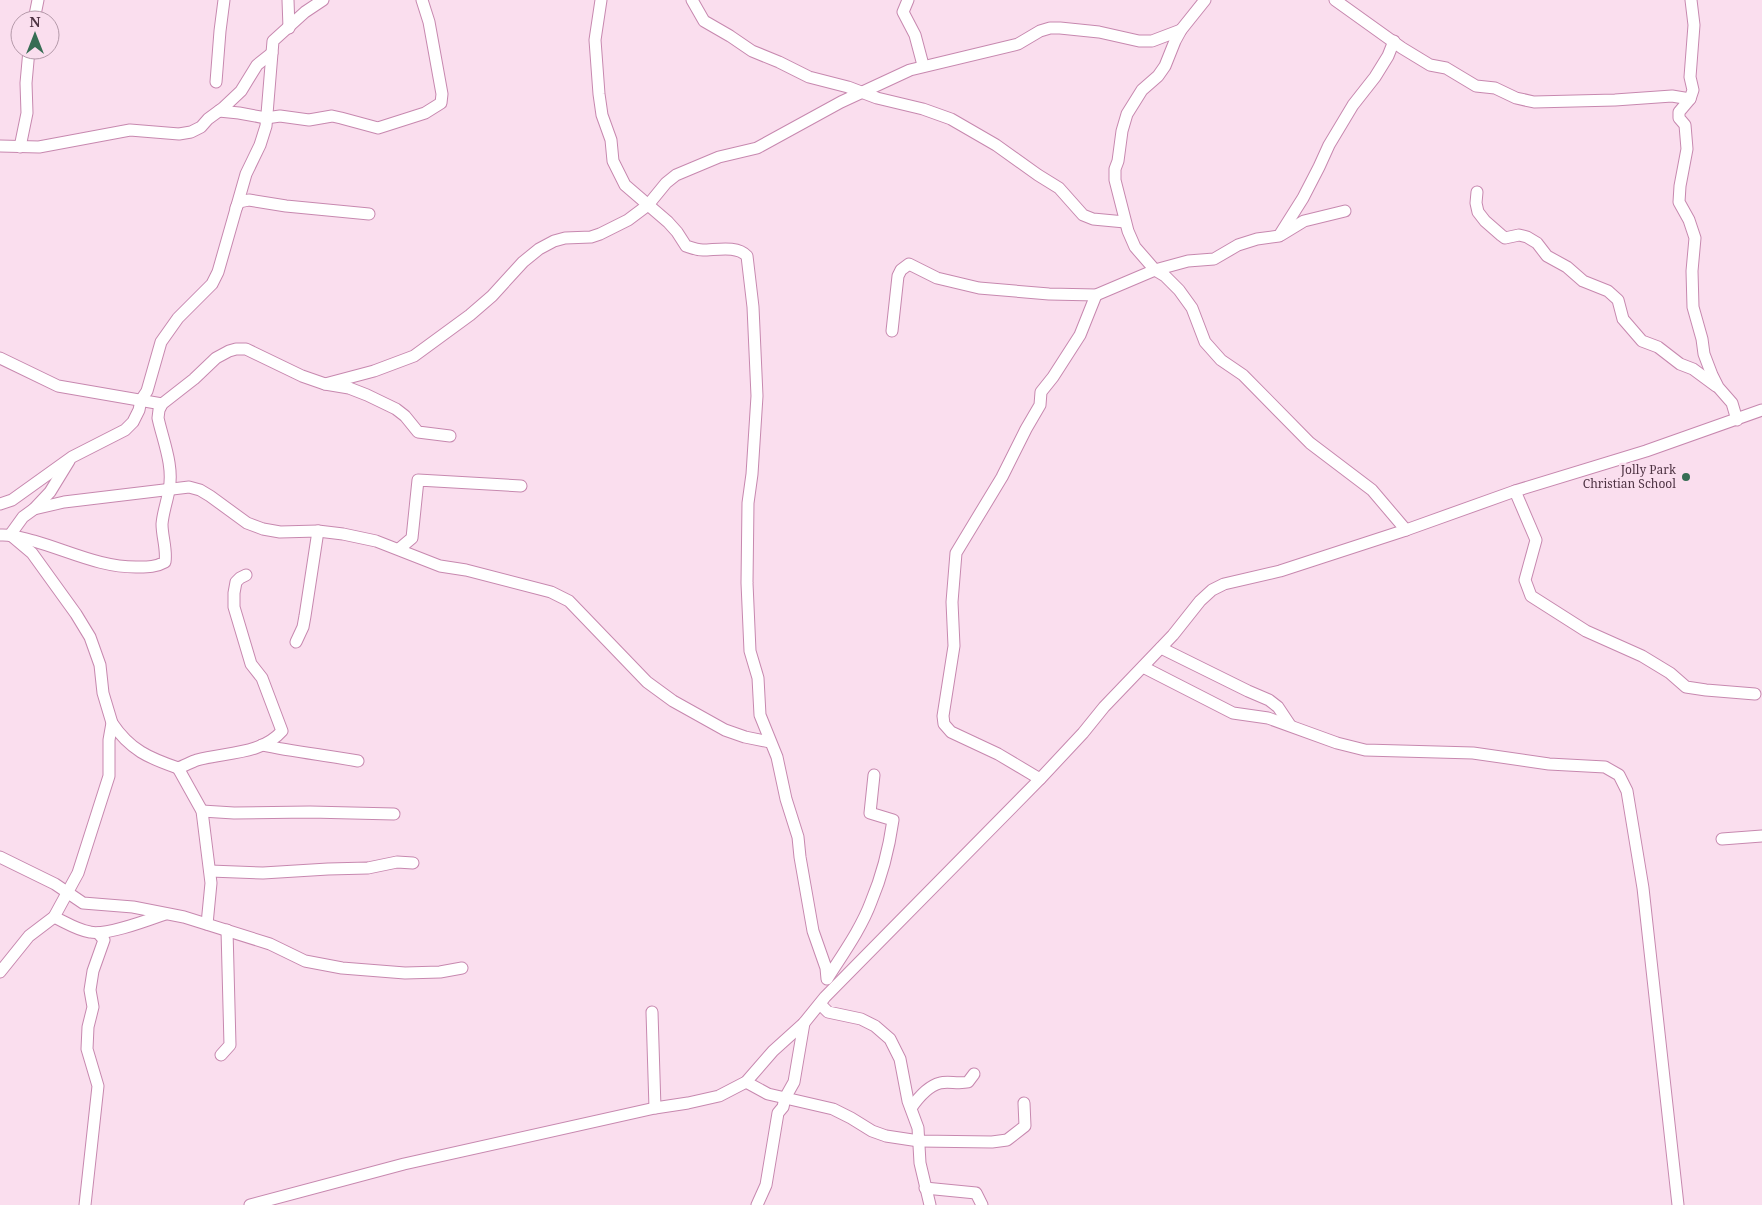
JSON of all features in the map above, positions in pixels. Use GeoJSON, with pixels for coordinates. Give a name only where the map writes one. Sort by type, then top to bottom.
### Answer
{"type":"FeatureCollection","features":[{"type":"Feature","properties":{"kind":"street"},"geometry":{"type":"LineString","coordinates":[[216,82],[224,0]]}},
{"type":"Feature","properties":{"kind":"street"},"geometry":{"type":"LineString","coordinates":[[288,0],[289,28]]}},
{"type":"Feature","properties":{"kind":"street"},"geometry":{"type":"LineString","coordinates":[[0,504],[12,500],[72,457],[125,430],[133,422],[139,410],[140,400],[147,391],[161,342],[178,318],[205,292],[218,272],[246,174],[260,145],[266,126],[273,41],[305,12],[323,0]]}},
{"type":"Feature","properties":{"kind":"street"},"geometry":{"type":"LineString","coordinates":[[219,111],[266,118],[280,116],[309,120],[332,116],[378,128],[425,113],[441,103],[442,94],[429,22],[422,0]]}},
{"type":"Feature","properties":{"kind":"street"},"geometry":{"type":"LineString","coordinates":[[601,0],[596,40],[602,115],[609,132],[613,161],[625,186],[668,222],[686,246],[700,250],[735,250],[744,252],[747,256],[753,307],[757,396],[752,474],[748,503],[748,635],[750,651],[758,678],[760,715],[777,757],[786,799],[798,837],[813,931],[826,968],[827,979],[822,1001],[828,1012],[861,1019],[875,1026],[890,1039],[900,1059],[908,1101],[918,1128],[920,1163],[930,1205]]}},
{"type":"Feature","properties":{"kind":"street"},"geometry":{"type":"LineString","coordinates":[[692,0],[704,21],[752,51],[809,77],[848,87],[876,98],[923,109],[951,119],[996,145],[1059,188],[1083,215],[1093,219],[1125,222]]}},
{"type":"Feature","properties":{"kind":"street"},"geometry":{"type":"LineString","coordinates":[[908,0],[903,12],[915,35],[923,65]]}},
{"type":"Feature","properties":{"kind":"street"},"geometry":{"type":"LineString","coordinates":[[1205,0],[1174,42],[1165,66],[1158,76],[1142,90],[1127,114],[1122,131],[1118,161],[1115,169],[1115,180],[1125,222],[1134,246],[1155,270],[1165,276],[1179,290],[1192,308],[1205,342],[1221,360],[1243,375],[1310,443],[1372,490],[1406,530]]}},
{"type":"Feature","properties":{"kind":"street"},"geometry":{"type":"LineString","coordinates":[[1335,0],[1430,65],[1446,68],[1476,86],[1495,88],[1516,98],[1534,102],[1672,96],[1690,99]]}},
{"type":"Feature","properties":{"kind":"street"},"geometry":{"type":"LineString","coordinates":[[1691,0],[1694,25],[1690,77],[1693,90],[1690,99],[1680,112],[1679,118],[1685,125],[1686,149],[1679,202],[1689,220],[1695,238],[1692,271],[1693,307],[1704,354],[1718,387]]}},
{"type":"Feature","properties":{"kind":"street"},"geometry":{"type":"LineString","coordinates":[[325,384],[374,372],[414,356],[436,342],[470,315],[492,296],[522,262],[554,240],[590,237],[600,234],[628,220],[648,205],[676,174],[719,157],[757,148],[841,102],[888,79],[923,65],[938,64],[1018,44],[1040,31],[1050,28],[1099,32],[1152,42],[1182,30]]}},
{"type":"Feature","properties":{"kind":"street"},"geometry":{"type":"LineString","coordinates":[[1279,236],[1303,198],[1329,145],[1353,105],[1375,77],[1388,56],[1394,41]]}},
{"type":"Feature","properties":{"kind":"street"},"geometry":{"type":"LineString","coordinates":[[0,146],[39,147],[130,130],[180,134],[191,132],[201,127],[241,91],[257,65],[272,52]]}},
{"type":"Feature","properties":{"kind":"street"},"geometry":{"type":"LineString","coordinates":[[20,147],[26,113],[28,60]]}},
{"type":"Feature","properties":{"kind":"street"},"geometry":{"type":"LineString","coordinates":[[1477,192],[1476,203],[1478,212],[1485,221],[1506,238],[1520,235],[1527,237],[1537,243],[1548,256],[1567,267],[1583,281],[1608,292],[1618,300],[1623,319],[1642,341],[1658,346],[1680,364],[1693,368],[1718,387],[1732,403],[1737,420]]}},
{"type":"Feature","properties":{"kind":"street"},"geometry":{"type":"LineString","coordinates":[[234,211],[239,202],[249,200],[286,206],[369,214]]}},
{"type":"Feature","properties":{"kind":"street"},"geometry":{"type":"LineString","coordinates":[[892,331],[898,276],[901,270],[909,264],[937,278],[979,288],[1050,294],[1096,295],[1155,270],[1188,261],[1214,259],[1238,245],[1256,239],[1279,236],[1304,221],[1345,210]]}},
{"type":"Feature","properties":{"kind":"street"},"geometry":{"type":"LineString","coordinates":[[1040,779],[998,754],[951,732],[944,724],[943,716],[954,646],[952,602],[954,570],[956,554],[998,485],[1040,405],[1041,392],[1080,335],[1096,295]]}},
{"type":"Feature","properties":{"kind":"street"},"geometry":{"type":"LineString","coordinates":[[5,535],[121,568],[156,567],[165,562],[162,518],[170,489],[170,467],[158,418],[159,410],[162,404],[194,379],[216,358],[236,349],[246,349],[302,376],[325,384],[349,388],[396,410],[405,416],[418,432],[450,436]]}},
{"type":"Feature","properties":{"kind":"street"},"geometry":{"type":"LineString","coordinates":[[0,358],[58,386],[162,404]]}},
{"type":"Feature","properties":{"kind":"street"},"geometry":{"type":"LineString","coordinates":[[250,1205],[404,1164],[655,1108],[720,1096],[746,1082],[773,1051],[804,1023],[822,1001],[1040,779],[1212,590],[1224,584],[1280,571],[1406,530],[1516,491],[1646,451],[1762,410]]}},
{"type":"Feature","properties":{"kind":"street"},"geometry":{"type":"LineString","coordinates":[[5,535],[50,492],[72,457]]}},
{"type":"Feature","properties":{"kind":"street"},"geometry":{"type":"LineString","coordinates":[[398,549],[412,538],[418,480],[521,486]]}},
{"type":"Feature","properties":{"kind":"street"},"geometry":{"type":"LineString","coordinates":[[34,509],[64,502],[189,487],[200,490],[246,523],[263,528],[280,532],[318,531],[376,541],[440,566],[466,570],[524,587],[551,592],[569,601],[647,682],[673,701],[725,730],[745,737],[770,742]]}},
{"type":"Feature","properties":{"kind":"street"},"geometry":{"type":"LineString","coordinates":[[1516,491],[1536,540],[1525,580],[1531,596],[1586,631],[1642,656],[1670,673],[1686,687],[1755,694]]}},
{"type":"Feature","properties":{"kind":"street"},"geometry":{"type":"LineString","coordinates":[[12,500],[23,517]]}},
{"type":"Feature","properties":{"kind":"street"},"geometry":{"type":"LineString","coordinates":[[296,642],[303,627],[318,531]]}},
{"type":"Feature","properties":{"kind":"street"},"geometry":{"type":"LineString","coordinates":[[5,535],[32,553],[76,614],[90,637],[100,665],[103,693],[112,722],[123,738],[141,753],[178,768],[202,811],[211,883],[208,924]]}},
{"type":"Feature","properties":{"kind":"street"},"geometry":{"type":"LineString","coordinates":[[178,768],[197,760],[228,756],[262,745],[277,738],[282,731],[262,678],[251,664],[234,607],[236,582],[246,575]]}},
{"type":"Feature","properties":{"kind":"street"},"geometry":{"type":"LineString","coordinates":[[1161,648],[1269,700],[1278,707],[1290,725]]}},
{"type":"Feature","properties":{"kind":"street"},"geometry":{"type":"LineString","coordinates":[[1143,667],[1233,713],[1268,718],[1365,750],[1473,754],[1549,764],[1605,766],[1619,775],[1627,791],[1643,888],[1678,1205]]}},
{"type":"Feature","properties":{"kind":"street"},"geometry":{"type":"LineString","coordinates":[[0,972],[29,936],[54,917],[78,873],[108,776],[109,740],[112,722]]}},
{"type":"Feature","properties":{"kind":"street"},"geometry":{"type":"LineString","coordinates":[[262,745],[294,752],[323,754],[358,761]]}},
{"type":"Feature","properties":{"kind":"street"},"geometry":{"type":"LineString","coordinates":[[827,979],[871,903],[890,839],[893,820],[870,813],[874,775]]}},
{"type":"Feature","properties":{"kind":"street"},"geometry":{"type":"LineString","coordinates":[[202,811],[394,814]]}},
{"type":"Feature","properties":{"kind":"street"},"geometry":{"type":"LineString","coordinates":[[1722,839],[1762,836]]}},
{"type":"Feature","properties":{"kind":"street"},"geometry":{"type":"LineString","coordinates":[[0,857],[55,884],[83,903],[133,907],[208,924],[270,944],[305,962],[405,973],[440,972],[462,968]]}},
{"type":"Feature","properties":{"kind":"street"},"geometry":{"type":"LineString","coordinates":[[210,871],[263,873],[368,868],[397,862],[414,863]]}},
{"type":"Feature","properties":{"kind":"street"},"geometry":{"type":"LineString","coordinates":[[54,917],[82,930],[98,933],[166,914]]}},
{"type":"Feature","properties":{"kind":"street"},"geometry":{"type":"LineString","coordinates":[[221,1054],[230,1045],[227,930]]}},
{"type":"Feature","properties":{"kind":"street"},"geometry":{"type":"LineString","coordinates":[[85,1205],[98,1086],[87,1049],[88,1027],[93,1008],[90,990],[93,971],[104,940],[98,933]]}},
{"type":"Feature","properties":{"kind":"street"},"geometry":{"type":"LineString","coordinates":[[652,1012],[655,1108]]}},
{"type":"Feature","properties":{"kind":"street"},"geometry":{"type":"LineString","coordinates":[[757,1205],[766,1185],[778,1113],[783,1107],[785,1098],[794,1082],[804,1023]]}},
{"type":"Feature","properties":{"kind":"street"},"geometry":{"type":"LineString","coordinates":[[911,1108],[921,1094],[941,1082],[959,1084],[968,1082],[974,1074]]}},
{"type":"Feature","properties":{"kind":"street"},"geometry":{"type":"LineString","coordinates":[[746,1082],[768,1094],[833,1109],[872,1131],[886,1136],[919,1141],[981,1143],[1007,1140],[1025,1126],[1024,1102]]}},
{"type":"Feature","properties":{"kind":"street"},"geometry":{"type":"LineString","coordinates":[[768,1094],[778,1113]]}},
{"type":"Feature","properties":{"kind":"street"},"geometry":{"type":"LineString","coordinates":[[925,1188],[976,1193],[982,1205]]}},
{"type":"Feature","properties":{"kind":"place","name":"Jolly Park Christian School"},"geometry":{"type":"Point","coordinates":[1686,477]}}]}
